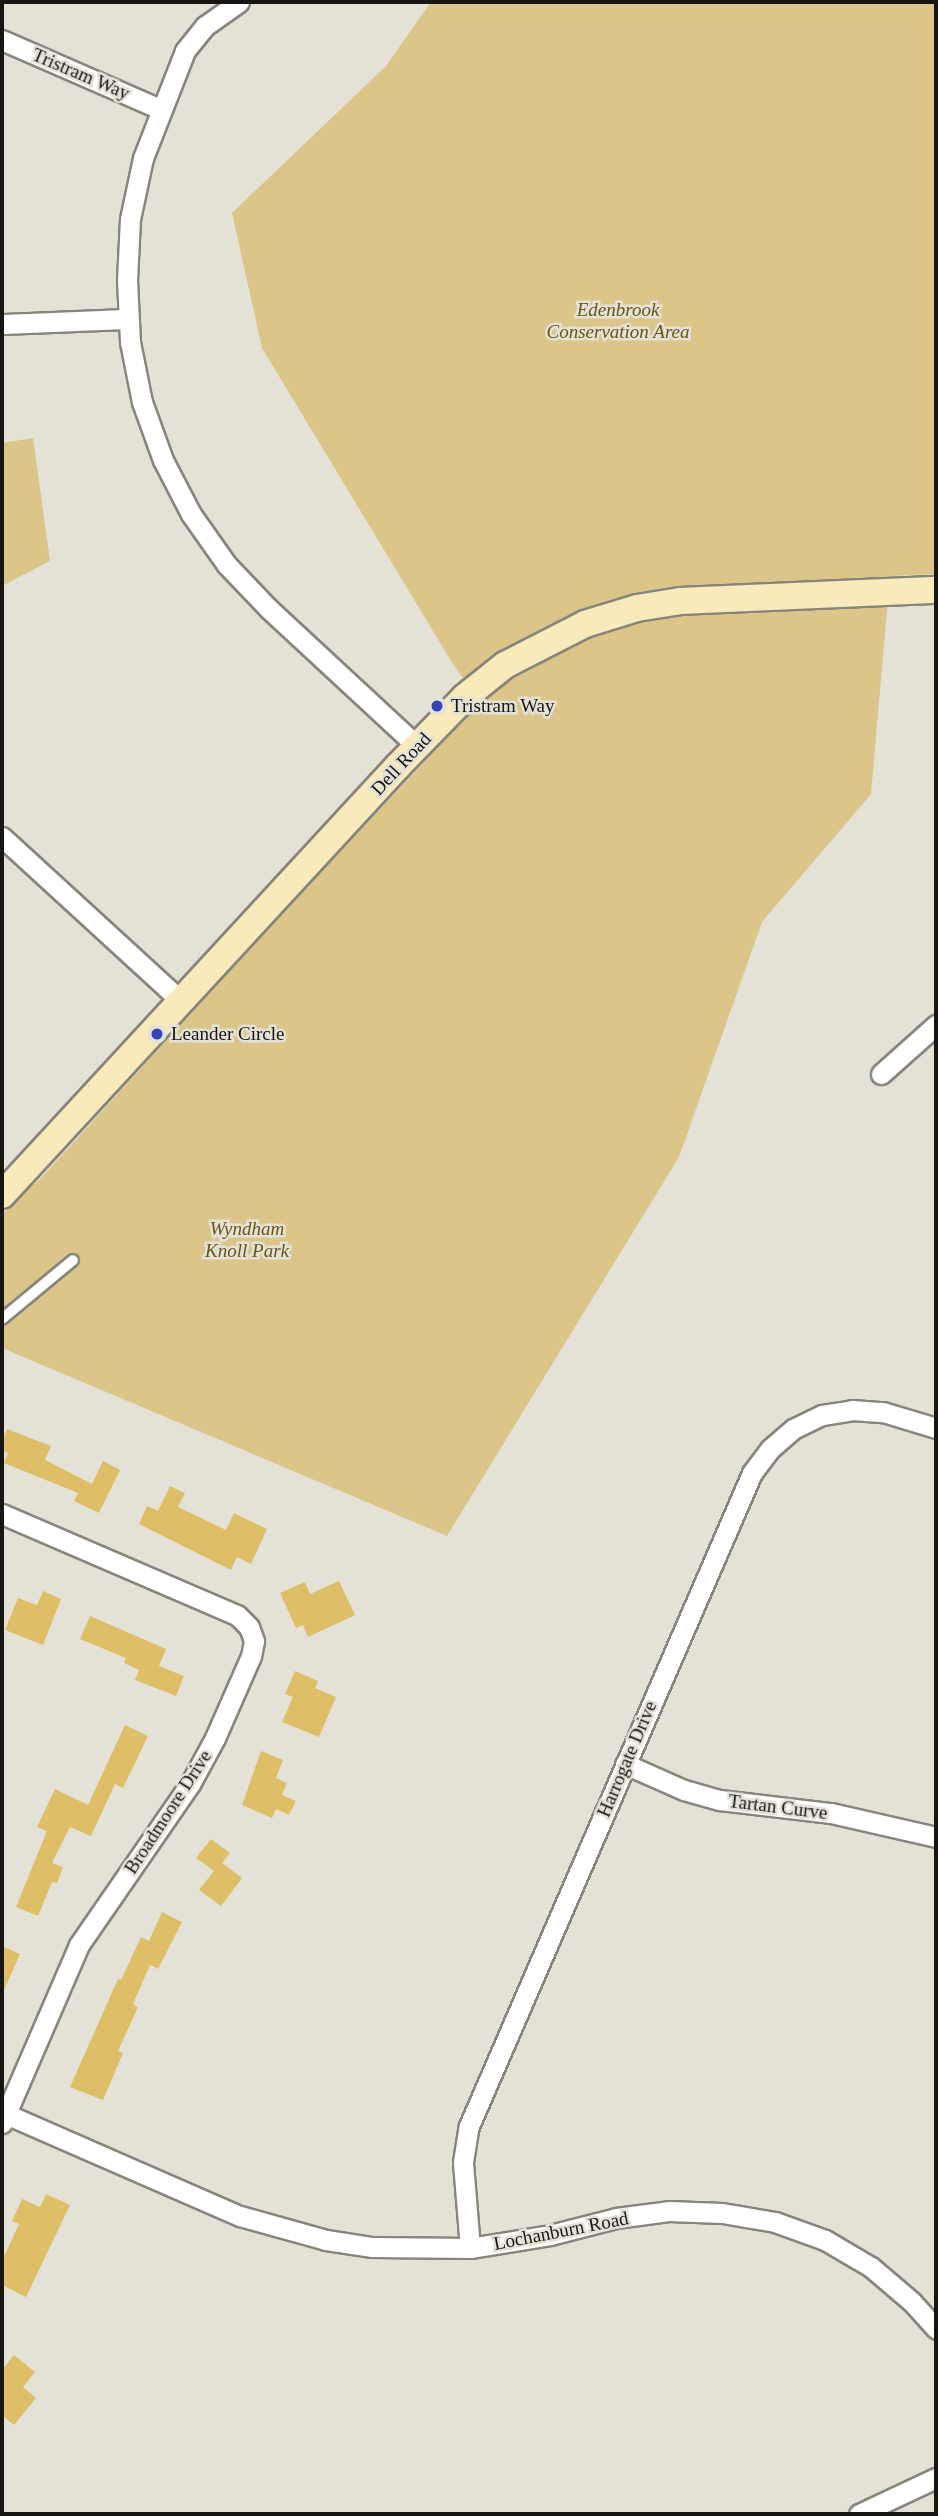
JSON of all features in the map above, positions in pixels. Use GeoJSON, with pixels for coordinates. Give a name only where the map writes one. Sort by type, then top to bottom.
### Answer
{"type":"FeatureCollection","features":[{"type":"Feature","properties":{"kind":"street"},"geometry":{"type":"LineString","coordinates":[[239,2],[205,26],[185,51],[143,158],[130,219],[128,319],[142,402],[163,460],[191,514],[227,565],[269,610],[417,746]]}},
{"type":"Feature","properties":{"kind":"street","name":"Tristram Way"},"geometry":{"type":"LineString","coordinates":[[2,40],[160,109]]}},
{"type":"Feature","properties":{"kind":"street"},"geometry":{"type":"LineString","coordinates":[[2,324],[128,319]]}},
{"type":"Feature","properties":{"kind":"street","name":"Dell Road"},"geometry":{"type":"LineString","coordinates":[[2,1195],[417,746],[465,697],[505,665],[585,624],[637,608],[681,601],[936,590]]}},
{"type":"Feature","properties":{"kind":"street"},"geometry":{"type":"LineString","coordinates":[[2,837],[182,1002]]}},
{"type":"Feature","properties":{"kind":"street"},"geometry":{"type":"LineString","coordinates":[[881,1074],[936,1025]]}},
{"type":"Feature","properties":{"kind":"street","name":"Harrogate Drive"},"geometry":{"type":"LineString","coordinates":[[470,2248],[463,2162],[469,2126],[752,1473],[770,1448],[793,1429],[822,1415],[852,1410],[883,1412],[936,1428]]}},
{"type":"Feature","properties":{"kind":"street","name":"Broadmoore Drive"},"geometry":{"type":"LineString","coordinates":[[2,1514],[237,1615],[249,1626],[254,1641],[251,1656],[230,1703],[190,1784],[79,1945],[4,2119]]}},
{"type":"Feature","properties":{"kind":"street","name":"Tartan Curve"},"geometry":{"type":"LineString","coordinates":[[625,1763],[684,1790],[720,1800],[831,1813],[936,1837]]}},
{"type":"Feature","properties":{"kind":"street","name":"Lochanburn Road"},"geometry":{"type":"LineString","coordinates":[[4,2119],[204,2202],[284,2230],[327,2241],[372,2247],[470,2248],[550,2235],[616,2218],[669,2211],[722,2213],[775,2222],[825,2240],[871,2267],[912,2302],[936,2329]]}},
{"type":"Feature","properties":{"kind":"street"},"geometry":{"type":"LineString","coordinates":[[859,2514],[936,2478]]}},
{"type":"Feature","properties":{"kind":"lane"},"geometry":{"type":"LineString","coordinates":[[2,1319],[73,1260]]}},
{"type":"Feature","properties":{"kind":"green space","name":"Edenbrook Conservation Area"},"geometry":{"type":"Polygon","coordinates":[[[431,2],[936,2],[936,574],[890,576],[871,794],[762,922],[679,1157],[447,1536],[2,1348],[2,1214],[43,1176],[286,909],[480,703],[453,664],[262,348],[232,213],[386,66],[431,2]]]}},
{"type":"Feature","properties":{"kind":"green space"},"geometry":{"type":"Polygon","coordinates":[[[33,438],[50,561],[2,586],[2,443],[33,438]]]}},
{"type":"Feature","properties":{"kind":"building"},"geometry":{"type":"Polygon","coordinates":[[[7,1429],[51,1446],[45,1460],[92,1484],[103,1461],[120,1470],[99,1513],[74,1501],[78,1493],[4,1463],[8,1453],[2,1450],[2,1442],[7,1429]]]}},
{"type":"Feature","properties":{"kind":"building"},"geometry":{"type":"Polygon","coordinates":[[[170,1486],[185,1493],[178,1507],[226,1530],[234,1513],[267,1529],[251,1564],[237,1557],[231,1570],[139,1524],[147,1506],[158,1511],[170,1486]]]}},
{"type":"Feature","properties":{"kind":"building"},"geometry":{"type":"Polygon","coordinates":[[[339,1581],[355,1615],[308,1637],[303,1625],[296,1628],[280,1593],[305,1582],[310,1594],[339,1581]]]}},
{"type":"Feature","properties":{"kind":"building"},"geometry":{"type":"Polygon","coordinates":[[[43,1591],[61,1599],[43,1645],[5,1630],[18,1598],[37,1605],[43,1591]]]}},
{"type":"Feature","properties":{"kind":"building"},"geometry":{"type":"Polygon","coordinates":[[[90,1616],[166,1649],[159,1666],[184,1676],[176,1696],[135,1680],[139,1670],[124,1663],[126,1658],[80,1639],[90,1616]]]}},
{"type":"Feature","properties":{"kind":"building"},"geometry":{"type":"Polygon","coordinates":[[[295,1671],[318,1681],[315,1688],[336,1697],[319,1737],[282,1722],[293,1697],[285,1694],[295,1671]]]}},
{"type":"Feature","properties":{"kind":"building"},"geometry":{"type":"Polygon","coordinates":[[[125,1725],[148,1736],[123,1788],[115,1784],[91,1836],[70,1827],[52,1863],[63,1867],[57,1883],[52,1882],[38,1916],[16,1907],[47,1831],[37,1827],[55,1789],[88,1805],[125,1725]]]}},
{"type":"Feature","properties":{"kind":"building"},"geometry":{"type":"Polygon","coordinates":[[[261,1751],[283,1760],[276,1778],[287,1783],[282,1795],[296,1801],[289,1815],[276,1809],[272,1818],[242,1805],[261,1751]]]}},
{"type":"Feature","properties":{"kind":"building"},"geometry":{"type":"Polygon","coordinates":[[[211,1839],[230,1853],[222,1863],[242,1878],[221,1906],[199,1890],[214,1871],[196,1858],[211,1839]]]}},
{"type":"Feature","properties":{"kind":"building"},"geometry":{"type":"Polygon","coordinates":[[[162,1912],[182,1922],[158,1969],[150,1965],[133,2004],[138,2007],[118,2051],[123,2053],[103,2100],[70,2087],[118,1979],[121,1980],[141,1937],[149,1941],[162,1912]]]}},
{"type":"Feature","properties":{"kind":"building"},"geometry":{"type":"Polygon","coordinates":[[[2,1946],[20,1954],[2,1995],[2,1946]]]}},
{"type":"Feature","properties":{"kind":"building"},"geometry":{"type":"Polygon","coordinates":[[[46,2194],[70,2205],[26,2297],[2,2285],[2,2261],[19,2224],[12,2221],[22,2199],[40,2207],[46,2194]]]}},
{"type":"Feature","properties":{"kind":"building"},"geometry":{"type":"Polygon","coordinates":[[[14,2355],[35,2372],[23,2387],[36,2398],[14,2425],[2,2415],[2,2370],[14,2355]]]}},
{"type":"Feature","properties":{"kind":"place","name":"Tristram Way"},"geometry":{"type":"Point","coordinates":[437,706]}},
{"type":"Feature","properties":{"kind":"place","name":"Leander Circle"},"geometry":{"type":"Point","coordinates":[157,1034]}},
{"type":"Feature","properties":{"kind":"park label","name":"Wyndham Knoll Park"},"geometry":{"type":"Point","coordinates":[247,1240]}}]}
